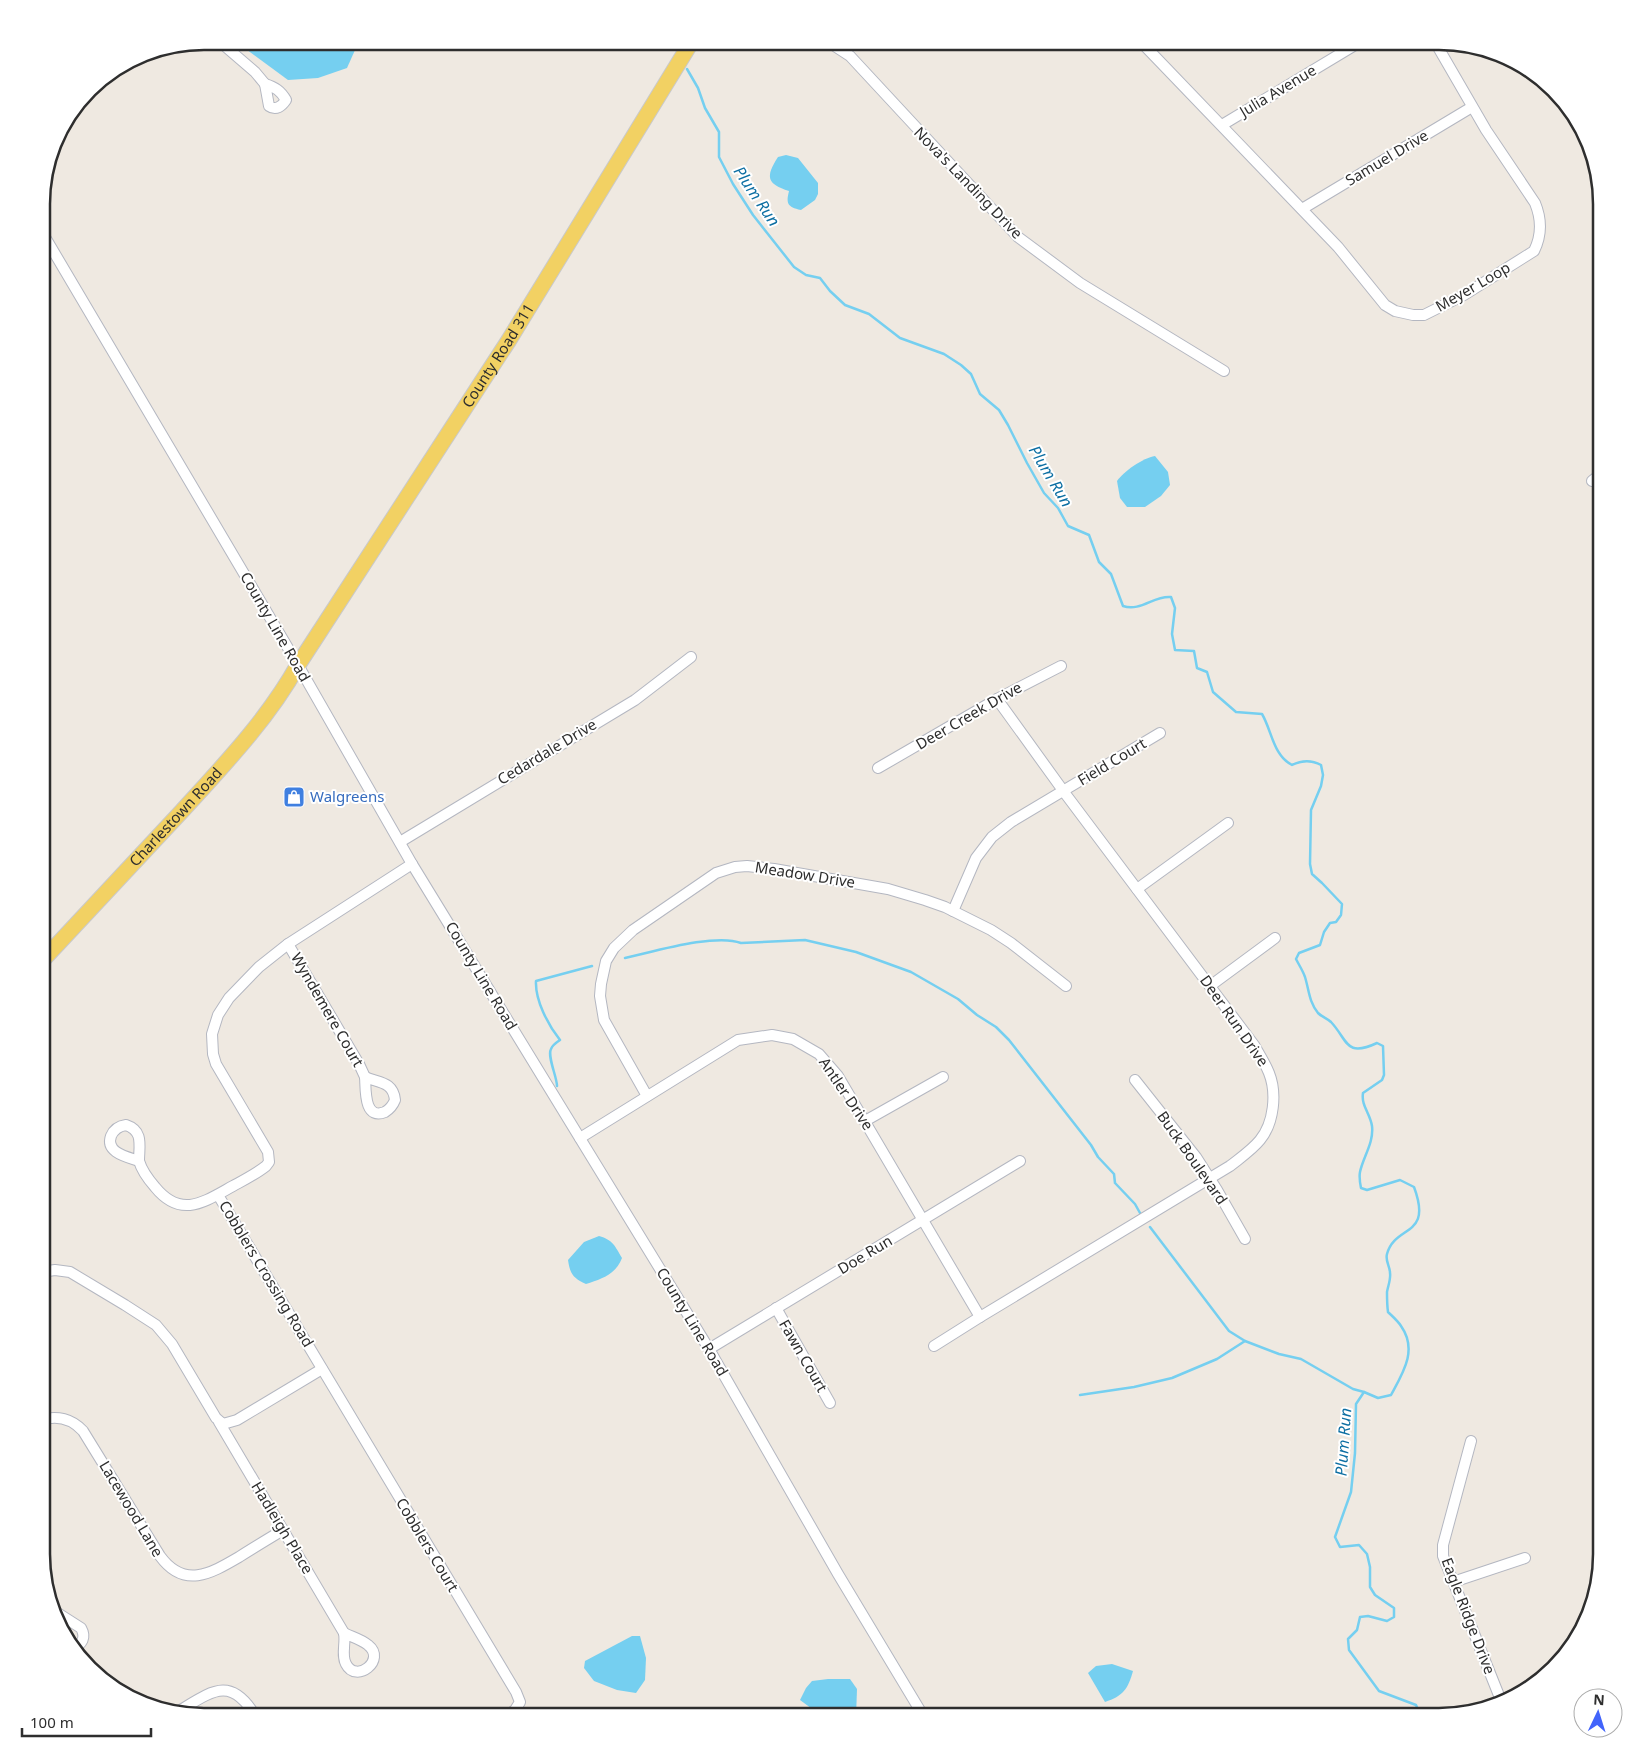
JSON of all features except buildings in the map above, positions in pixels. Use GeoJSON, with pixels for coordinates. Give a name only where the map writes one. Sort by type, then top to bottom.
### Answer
{"type":"FeatureCollection","features":[{"type":"Feature","properties":{"kind":"main road","name":"County Road 311"},"geometry":{"type":"LineString","coordinates":[[298,665],[509,340],[686,50]]}},
{"type":"Feature","properties":{"kind":"main road","name":"Charlestown Road"},"geometry":{"type":"LineString","coordinates":[[50,952],[243,742],[286,687],[298,665]]}},
{"type":"Feature","properties":{"kind":"street"},"geometry":{"type":"LineString","coordinates":[[229,50],[255,72],[265,84]]}},
{"type":"Feature","properties":{"kind":"street","name":"Nova's Landing Drive"},"geometry":{"type":"LineString","coordinates":[[841,50],[850,56],[1018,237],[1080,283],[1224,371]]}},
{"type":"Feature","properties":{"kind":"street","name":"Meyer Loop"},"geometry":{"type":"LineString","coordinates":[[1149,50],[1338,247],[1385,305],[1395,311],[1424,315],[1464,295],[1534,251],[1539,240],[1540,228],[1539,214],[1535,203],[1486,130],[1440,50]]}},
{"type":"Feature","properties":{"kind":"street","name":"Julia Avenue"},"geometry":{"type":"LineString","coordinates":[[1222,125],[1347,50]]}},
{"type":"Feature","properties":{"kind":"street","name":"Samuel Drive"},"geometry":{"type":"LineString","coordinates":[[1302,209],[1472,107]]}},
{"type":"Feature","properties":{"kind":"street","name":"County Line Road"},"geometry":{"type":"LineString","coordinates":[[50,246],[298,665],[412,864],[709,1348],[838,1574],[919,1708]]}},
{"type":"Feature","properties":{"kind":"street","name":"Cedardale Drive"},"geometry":{"type":"LineString","coordinates":[[400,842],[635,700],[691,657]]}},
{"type":"Feature","properties":{"kind":"street","name":"Deer Creek Drive"},"geometry":{"type":"LineString","coordinates":[[878,768],[997,699],[1061,666]]}},
{"type":"Feature","properties":{"kind":"street","name":"Deer Run Drive"},"geometry":{"type":"LineString","coordinates":[[934,1346],[1210,1179],[1237,1160],[1260,1140],[1266,1131],[1273,1092],[1270,1074],[1258,1051],[997,699]]}},
{"type":"Feature","properties":{"kind":"street","name":"Field Court"},"geometry":{"type":"LineString","coordinates":[[952,911],[976,858],[992,837],[1012,822],[1160,733]]}},
{"type":"Feature","properties":{"kind":"street"},"geometry":{"type":"LineString","coordinates":[[1137,889],[1228,823]]}},
{"type":"Feature","properties":{"kind":"street","name":"Cobblers Crossing Road"},"geometry":{"type":"LineString","coordinates":[[322,1369],[218,1194],[262,1170],[269,1162],[270,1157],[216,1064],[212,1044],[214,1025],[223,1007],[236,990],[259,967],[288,944],[412,864]]}},
{"type":"Feature","properties":{"kind":"street","name":"Meadow Drive"},"geometry":{"type":"LineString","coordinates":[[647,1096],[604,1020],[600,984],[606,961],[614,948],[633,930],[716,873],[735,867],[774,868],[888,889],[925,900],[998,934],[1066,986]]}},
{"type":"Feature","properties":{"kind":"street"},"geometry":{"type":"LineString","coordinates":[[1210,986],[1275,938]]}},
{"type":"Feature","properties":{"kind":"street","name":"Wyndemere Court"},"geometry":{"type":"LineString","coordinates":[[288,944],[365,1076]]}},
{"type":"Feature","properties":{"kind":"street","name":"Antler Drive"},"geometry":{"type":"LineString","coordinates":[[580,1138],[738,1040],[772,1035],[793,1039],[819,1054],[838,1076],[924,1219],[980,1317]]}},
{"type":"Feature","properties":{"kind":"street"},"geometry":{"type":"LineString","coordinates":[[865,1121],[943,1077]]}},
{"type":"Feature","properties":{"kind":"street","name":"Buck Boulevard"},"geometry":{"type":"LineString","coordinates":[[1135,1080],[1196,1157],[1245,1239]]}},
{"type":"Feature","properties":{"kind":"street"},"geometry":{"type":"LineString","coordinates":[[140,1161],[160,1194],[180,1205],[196,1205],[218,1194]]}},
{"type":"Feature","properties":{"kind":"street","name":"Doe Run"},"geometry":{"type":"LineString","coordinates":[[709,1348],[1020,1161]]}},
{"type":"Feature","properties":{"kind":"street"},"geometry":{"type":"LineString","coordinates":[[50,1271],[70,1272],[156,1325],[172,1344],[219,1422],[223,1424],[237,1420],[322,1369]]}},
{"type":"Feature","properties":{"kind":"street","name":"Fawn Court"},"geometry":{"type":"LineString","coordinates":[[776,1308],[830,1403]]}},
{"type":"Feature","properties":{"kind":"street","name":"Cobblers Court"},"geometry":{"type":"LineString","coordinates":[[322,1369],[516,1692],[520,1702],[516,1708]]}},
{"type":"Feature","properties":{"kind":"street","name":"Lacewood Lane"},"geometry":{"type":"LineString","coordinates":[[50,1418],[69,1420],[83,1431],[164,1563],[177,1572],[191,1576],[207,1574],[283,1530]]}},
{"type":"Feature","properties":{"kind":"street","name":"Hadleigh Place"},"geometry":{"type":"LineString","coordinates":[[219,1422],[344,1633]]}},
{"type":"Feature","properties":{"kind":"street","name":"Eagle Ridge Drive"},"geometry":{"type":"LineString","coordinates":[[1471,1441],[1443,1545],[1443,1556],[1499,1695]]}},
{"type":"Feature","properties":{"kind":"street"},"geometry":{"type":"LineString","coordinates":[[1453,1582],[1525,1558]]}},
{"type":"Feature","properties":{"kind":"street"},"geometry":{"type":"LineString","coordinates":[[64,1618],[77,1624],[83,1632],[82,1642],[80,1644]]}},
{"type":"Feature","properties":{"kind":"street"},"geometry":{"type":"LineString","coordinates":[[186,1707],[212,1692],[226,1690],[240,1695],[249,1708]]}},
{"type":"Feature","properties":{"kind":"water"},"geometry":{"type":"Polygon","coordinates":[[[247,50],[355,50],[347,68],[318,78],[288,80],[247,50]]]}},
{"type":"Feature","properties":{"kind":"water"},"geometry":{"type":"Polygon","coordinates":[[[786,155],[798,158],[818,183],[818,194],[815,200],[801,210],[790,206],[788,201],[789,191],[776,186],[770,179],[771,170],[778,157],[786,155]]]}},
{"type":"Feature","properties":{"kind":"water"},"geometry":{"type":"Polygon","coordinates":[[[1155,456],[1168,472],[1170,485],[1161,496],[1145,507],[1127,507],[1120,498],[1117,481],[1134,466],[1145,459],[1155,456]]]}},
{"type":"Feature","properties":{"kind":"water"},"geometry":{"type":"Polygon","coordinates":[[[599,1236],[611,1242],[622,1258],[612,1272],[603,1278],[586,1284],[573,1275],[568,1260],[584,1242],[599,1236]]]}},
{"type":"Feature","properties":{"kind":"water"},"geometry":{"type":"Polygon","coordinates":[[[632,1636],[640,1636],[646,1658],[645,1680],[636,1693],[617,1690],[594,1681],[584,1668],[585,1661],[632,1636]]]}},
{"type":"Feature","properties":{"kind":"water"},"geometry":{"type":"Polygon","coordinates":[[[1112,1664],[1133,1671],[1124,1691],[1105,1702],[1088,1673],[1096,1666],[1112,1664]]]}},
{"type":"Feature","properties":{"kind":"water"},"geometry":{"type":"Polygon","coordinates":[[[850,1679],[857,1689],[856,1708],[811,1708],[800,1700],[812,1681],[850,1679]]]}},
{"type":"Feature","properties":{"kind":"waterway","name":"Plum Run"},"geometry":{"type":"LineString","coordinates":[[687,69],[698,88],[705,108],[719,132],[719,157],[733,184],[753,215],[794,267],[806,275],[820,278],[845,305],[869,314],[900,338],[944,354],[971,374],[980,394],[999,410],[1044,493],[1058,508],[1068,526],[1089,535],[1099,562],[1111,574],[1123,606],[1136,607],[1159,598],[1171,597],[1175,608],[1172,634],[1175,650],[1194,651],[1197,668],[1207,672],[1213,692],[1236,712],[1262,714],[1277,749],[1286,761],[1292,765],[1307,761],[1321,765],[1323,775],[1321,786],[1311,810],[1310,864],[1312,874],[1342,904],[1341,915],[1336,922],[1330,923],[1324,932],[1320,945],[1299,953],[1296,959],[1304,975],[1315,1009],[1331,1022],[1348,1045],[1359,1049],[1377,1043],[1383,1046],[1384,1075],[1382,1080],[1363,1093],[1363,1102],[1371,1121],[1372,1132],[1370,1144],[1361,1166],[1361,1188],[1367,1190],[1400,1180],[1414,1187],[1419,1203],[1419,1215],[1416,1223],[1397,1238],[1387,1254],[1390,1270],[1387,1292],[1388,1312],[1400,1324],[1406,1335],[1408,1344],[1407,1361],[1391,1395],[1378,1398],[1364,1392],[1356,1404],[1355,1453],[1351,1492],[1335,1537],[1340,1547],[1359,1545],[1367,1554],[1370,1567],[1370,1587],[1375,1595],[1394,1608],[1394,1617],[1387,1621],[1368,1616],[1360,1617],[1357,1630],[1348,1639],[1349,1650],[1379,1691],[1416,1705],[1417,1708]]}},
{"type":"Feature","properties":{"kind":"waterway"},"geometry":{"type":"LineString","coordinates":[[625,958],[667,948],[716,940],[741,943],[805,940],[856,952],[911,972],[958,999],[977,1015],[996,1027],[1009,1040],[1091,1145],[1098,1157],[1114,1174],[1115,1183],[1135,1204],[1140,1213]]}},
{"type":"Feature","properties":{"kind":"waterway"},"geometry":{"type":"LineString","coordinates":[[557,1086],[550,1052],[552,1047],[560,1040],[543,1012],[536,988],[536,981],[592,966]]}},
{"type":"Feature","properties":{"kind":"waterway"},"geometry":{"type":"LineString","coordinates":[[1150,1227],[1229,1331],[1245,1341],[1279,1354],[1301,1359],[1353,1389],[1364,1392]]}},
{"type":"Feature","properties":{"kind":"waterway"},"geometry":{"type":"LineString","coordinates":[[1080,1395],[1134,1387],[1172,1378],[1217,1359],[1245,1341]]}},
{"type":"Feature","properties":{"kind":"place","name":"Walgreens"},"geometry":{"type":"Point","coordinates":[294,797]}}]}
